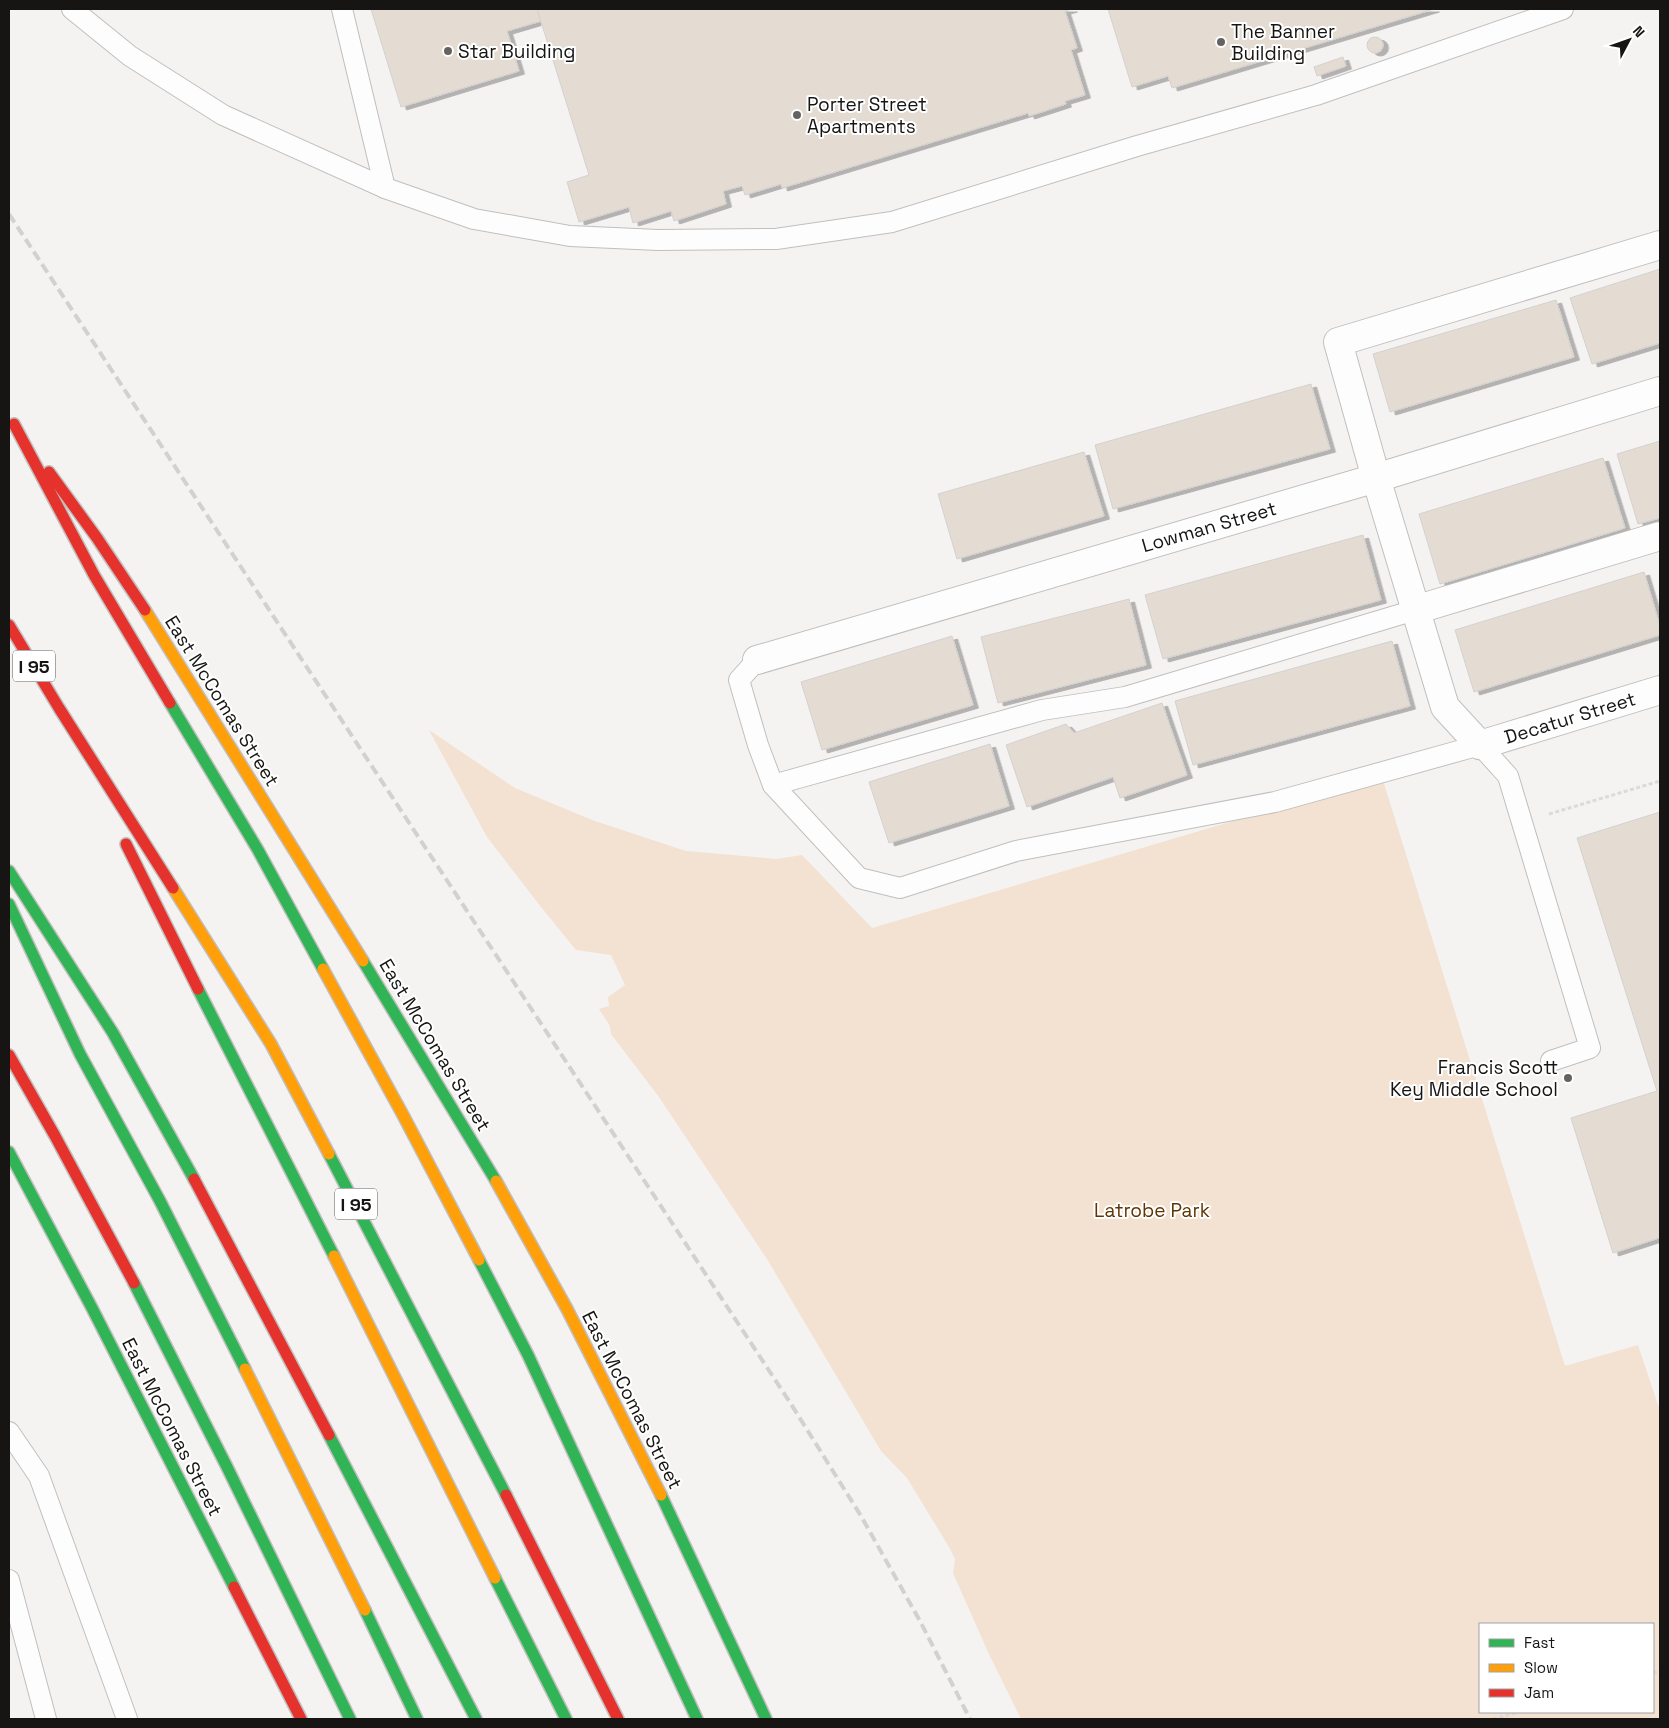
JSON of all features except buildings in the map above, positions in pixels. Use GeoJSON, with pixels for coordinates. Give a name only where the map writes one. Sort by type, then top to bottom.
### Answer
{"type":"FeatureCollection","features":[{"type":"Feature","properties":{"kind":"main road","name":"East McComas Street"},"geometry":{"type":"LineString","coordinates":[[697,1719],[528,1355],[404,1115],[258,850],[94,575],[14,424],[117,566],[364,961],[494,1179],[566,1306],[630,1432],[689,1552],[766,1719]]}},
{"type":"Feature","properties":{"kind":"main road","name":"I 95"},"geometry":{"type":"LineString","coordinates":[[9,625],[59,708],[271,1044],[456,1396],[618,1719]]}},
{"type":"Feature","properties":{"kind":"main road","name":"I 95"},"geometry":{"type":"LineString","coordinates":[[59,708],[107,806]]}},
{"type":"Feature","properties":{"kind":"main road","name":"I 95"},"geometry":{"type":"LineString","coordinates":[[120,832],[566,1719]]}},
{"type":"Feature","properties":{"kind":"main road"},"geometry":{"type":"LineString","coordinates":[[9,871],[113,1033],[193,1178],[476,1719]]}},
{"type":"Feature","properties":{"kind":"main road"},"geometry":{"type":"LineString","coordinates":[[9,904],[80,1054],[160,1201],[374,1627],[417,1719]]}},
{"type":"Feature","properties":{"kind":"main road"},"geometry":{"type":"LineString","coordinates":[[9,1056],[87,1195],[156,1327],[350,1719]]}},
{"type":"Feature","properties":{"kind":"main road","name":"East McComas Street"},"geometry":{"type":"LineString","coordinates":[[9,1152],[92,1308],[301,1719]]}},
{"type":"Feature","properties":{"kind":"street"},"geometry":{"type":"LineString","coordinates":[[1480,745],[1445,707],[1376,478],[1338,342],[1660,245]]}},
{"type":"Feature","properties":{"kind":"street","name":"Lowman Street"},"geometry":{"type":"LineString","coordinates":[[757,660],[1376,478],[1660,391]]}},
{"type":"Feature","properties":{"kind":"street"},"geometry":{"type":"LineString","coordinates":[[1415,610],[1660,536]]}},
{"type":"Feature","properties":{"kind":"street","name":"Decatur Street"},"geometry":{"type":"LineString","coordinates":[[1480,745],[1660,690]]}},
{"type":"Feature","properties":{"kind":"lane"},"geometry":{"type":"LineString","coordinates":[[72,9],[130,56],[224,115],[385,188],[474,219],[570,236],[658,240],[776,239],[892,222],[1137,146],[1316,95],[1563,9]]}},
{"type":"Feature","properties":{"kind":"lane"},"geometry":{"type":"LineString","coordinates":[[342,9],[385,188]]}},
{"type":"Feature","properties":{"kind":"lane"},"geometry":{"type":"LineString","coordinates":[[774,785],[1042,710],[1125,697],[1415,610]]}},
{"type":"Feature","properties":{"kind":"lane"},"geometry":{"type":"LineString","coordinates":[[757,660],[739,680],[758,745],[774,785],[859,878],[900,888],[1016,851],[1276,802],[1480,745],[1508,776],[1590,1048],[1551,1061]]}},
{"type":"Feature","properties":{"kind":"lane"},"geometry":{"type":"LineString","coordinates":[[9,1432],[39,1476],[127,1719]]}},
{"type":"Feature","properties":{"kind":"lane"},"geometry":{"type":"LineString","coordinates":[[9,1580],[46,1719]]}},
{"type":"Feature","properties":{"kind":"path"},"geometry":{"type":"LineString","coordinates":[[1522,822],[1660,781]]}},
{"type":"Feature","properties":{"kind":"path"},"geometry":{"type":"LineString","coordinates":[[1493,1719],[1515,1713]]}},
{"type":"Feature","properties":{"kind":"green space","name":"Latrobe Park"},"geometry":{"type":"Polygon","coordinates":[[[429,730],[515,788],[592,820],[686,851],[777,859],[802,855],[872,928],[1382,777],[1565,1366],[1638,1345],[1660,1411],[1660,1719],[1021,1719],[988,1652],[953,1573],[955,1559],[949,1547],[907,1478],[881,1451],[767,1259],[659,1097],[611,1034],[610,1026],[599,1009],[609,1006],[608,997],[625,985],[611,955],[576,950],[487,837],[429,730]]]}},
{"type":"Feature","properties":{"kind":"railway"},"geometry":{"type":"LineString","coordinates":[[9,214],[791,1404],[861,1516],[920,1621],[970,1719]]}},
{"type":"Feature","properties":{"kind":"traffic: fast"},"geometry":{"type":"LineString","coordinates":[[170,703],[258,850],[323,969]]}},
{"type":"Feature","properties":{"kind":"traffic: fast"},"geometry":{"type":"LineString","coordinates":[[9,871],[113,1033],[194,1179]]}},
{"type":"Feature","properties":{"kind":"traffic: fast"},"geometry":{"type":"LineString","coordinates":[[9,904],[80,1054],[160,1201],[245,1369]]}},
{"type":"Feature","properties":{"kind":"traffic: fast"},"geometry":{"type":"LineString","coordinates":[[363,961],[496,1181]]}},
{"type":"Feature","properties":{"kind":"traffic: fast"},"geometry":{"type":"LineString","coordinates":[[198,989],[334,1256]]}},
{"type":"Feature","properties":{"kind":"traffic: fast"},"geometry":{"type":"LineString","coordinates":[[9,1152],[92,1308],[234,1587]]}},
{"type":"Feature","properties":{"kind":"traffic: fast"},"geometry":{"type":"LineString","coordinates":[[329,1154],[506,1495]]}},
{"type":"Feature","properties":{"kind":"traffic: fast"},"geometry":{"type":"LineString","coordinates":[[479,1260],[528,1355],[697,1719]]}},
{"type":"Feature","properties":{"kind":"traffic: fast"},"geometry":{"type":"LineString","coordinates":[[134,1283],[227,1467],[350,1719]]}},
{"type":"Feature","properties":{"kind":"traffic: fast"},"geometry":{"type":"LineString","coordinates":[[329,1435],[476,1719]]}},
{"type":"Feature","properties":{"kind":"traffic: fast"},"geometry":{"type":"LineString","coordinates":[[661,1495],[766,1719]]}},
{"type":"Feature","properties":{"kind":"traffic: fast"},"geometry":{"type":"LineString","coordinates":[[495,1578],[566,1719]]}},
{"type":"Feature","properties":{"kind":"traffic: fast"},"geometry":{"type":"LineString","coordinates":[[365,1610],[417,1719]]}},
{"type":"Feature","properties":{"kind":"traffic: slow"},"geometry":{"type":"LineString","coordinates":[[145,610],[363,961]]}},
{"type":"Feature","properties":{"kind":"traffic: slow"},"geometry":{"type":"LineString","coordinates":[[173,888],[271,1044],[329,1154]]}},
{"type":"Feature","properties":{"kind":"traffic: slow"},"geometry":{"type":"LineString","coordinates":[[323,969],[403,1115],[479,1260]]}},
{"type":"Feature","properties":{"kind":"traffic: slow"},"geometry":{"type":"LineString","coordinates":[[496,1181],[567,1309],[661,1495]]}},
{"type":"Feature","properties":{"kind":"traffic: slow"},"geometry":{"type":"LineString","coordinates":[[334,1256],[495,1578]]}},
{"type":"Feature","properties":{"kind":"traffic: slow"},"geometry":{"type":"LineString","coordinates":[[245,1369],[365,1610]]}},
{"type":"Feature","properties":{"kind":"traffic: jam"},"geometry":{"type":"LineString","coordinates":[[14,424],[94,575],[170,703]]}},
{"type":"Feature","properties":{"kind":"traffic: jam"},"geometry":{"type":"LineString","coordinates":[[49,472],[97,538],[145,610]]}},
{"type":"Feature","properties":{"kind":"traffic: jam"},"geometry":{"type":"LineString","coordinates":[[9,625],[173,888]]}},
{"type":"Feature","properties":{"kind":"traffic: jam"},"geometry":{"type":"LineString","coordinates":[[126,844],[198,989]]}},
{"type":"Feature","properties":{"kind":"traffic: jam"},"geometry":{"type":"LineString","coordinates":[[9,1055],[134,1283]]}},
{"type":"Feature","properties":{"kind":"traffic: jam"},"geometry":{"type":"LineString","coordinates":[[194,1179],[329,1435]]}},
{"type":"Feature","properties":{"kind":"traffic: jam"},"geometry":{"type":"LineString","coordinates":[[506,1495],[618,1719]]}},
{"type":"Feature","properties":{"kind":"traffic: jam"},"geometry":{"type":"LineString","coordinates":[[234,1587],[301,1719]]}},
{"type":"Feature","properties":{"kind":"place","name":"The Banner Building"},"geometry":{"type":"Point","coordinates":[1221,42]}},
{"type":"Feature","properties":{"kind":"place","name":"Star Building"},"geometry":{"type":"Point","coordinates":[448,51]}},
{"type":"Feature","properties":{"kind":"place","name":"Porter Street Apartments"},"geometry":{"type":"Point","coordinates":[797,115]}},
{"type":"Feature","properties":{"kind":"place","name":"Francis Scott Key Middle School"},"geometry":{"type":"Point","coordinates":[1568,1078]}}]}
